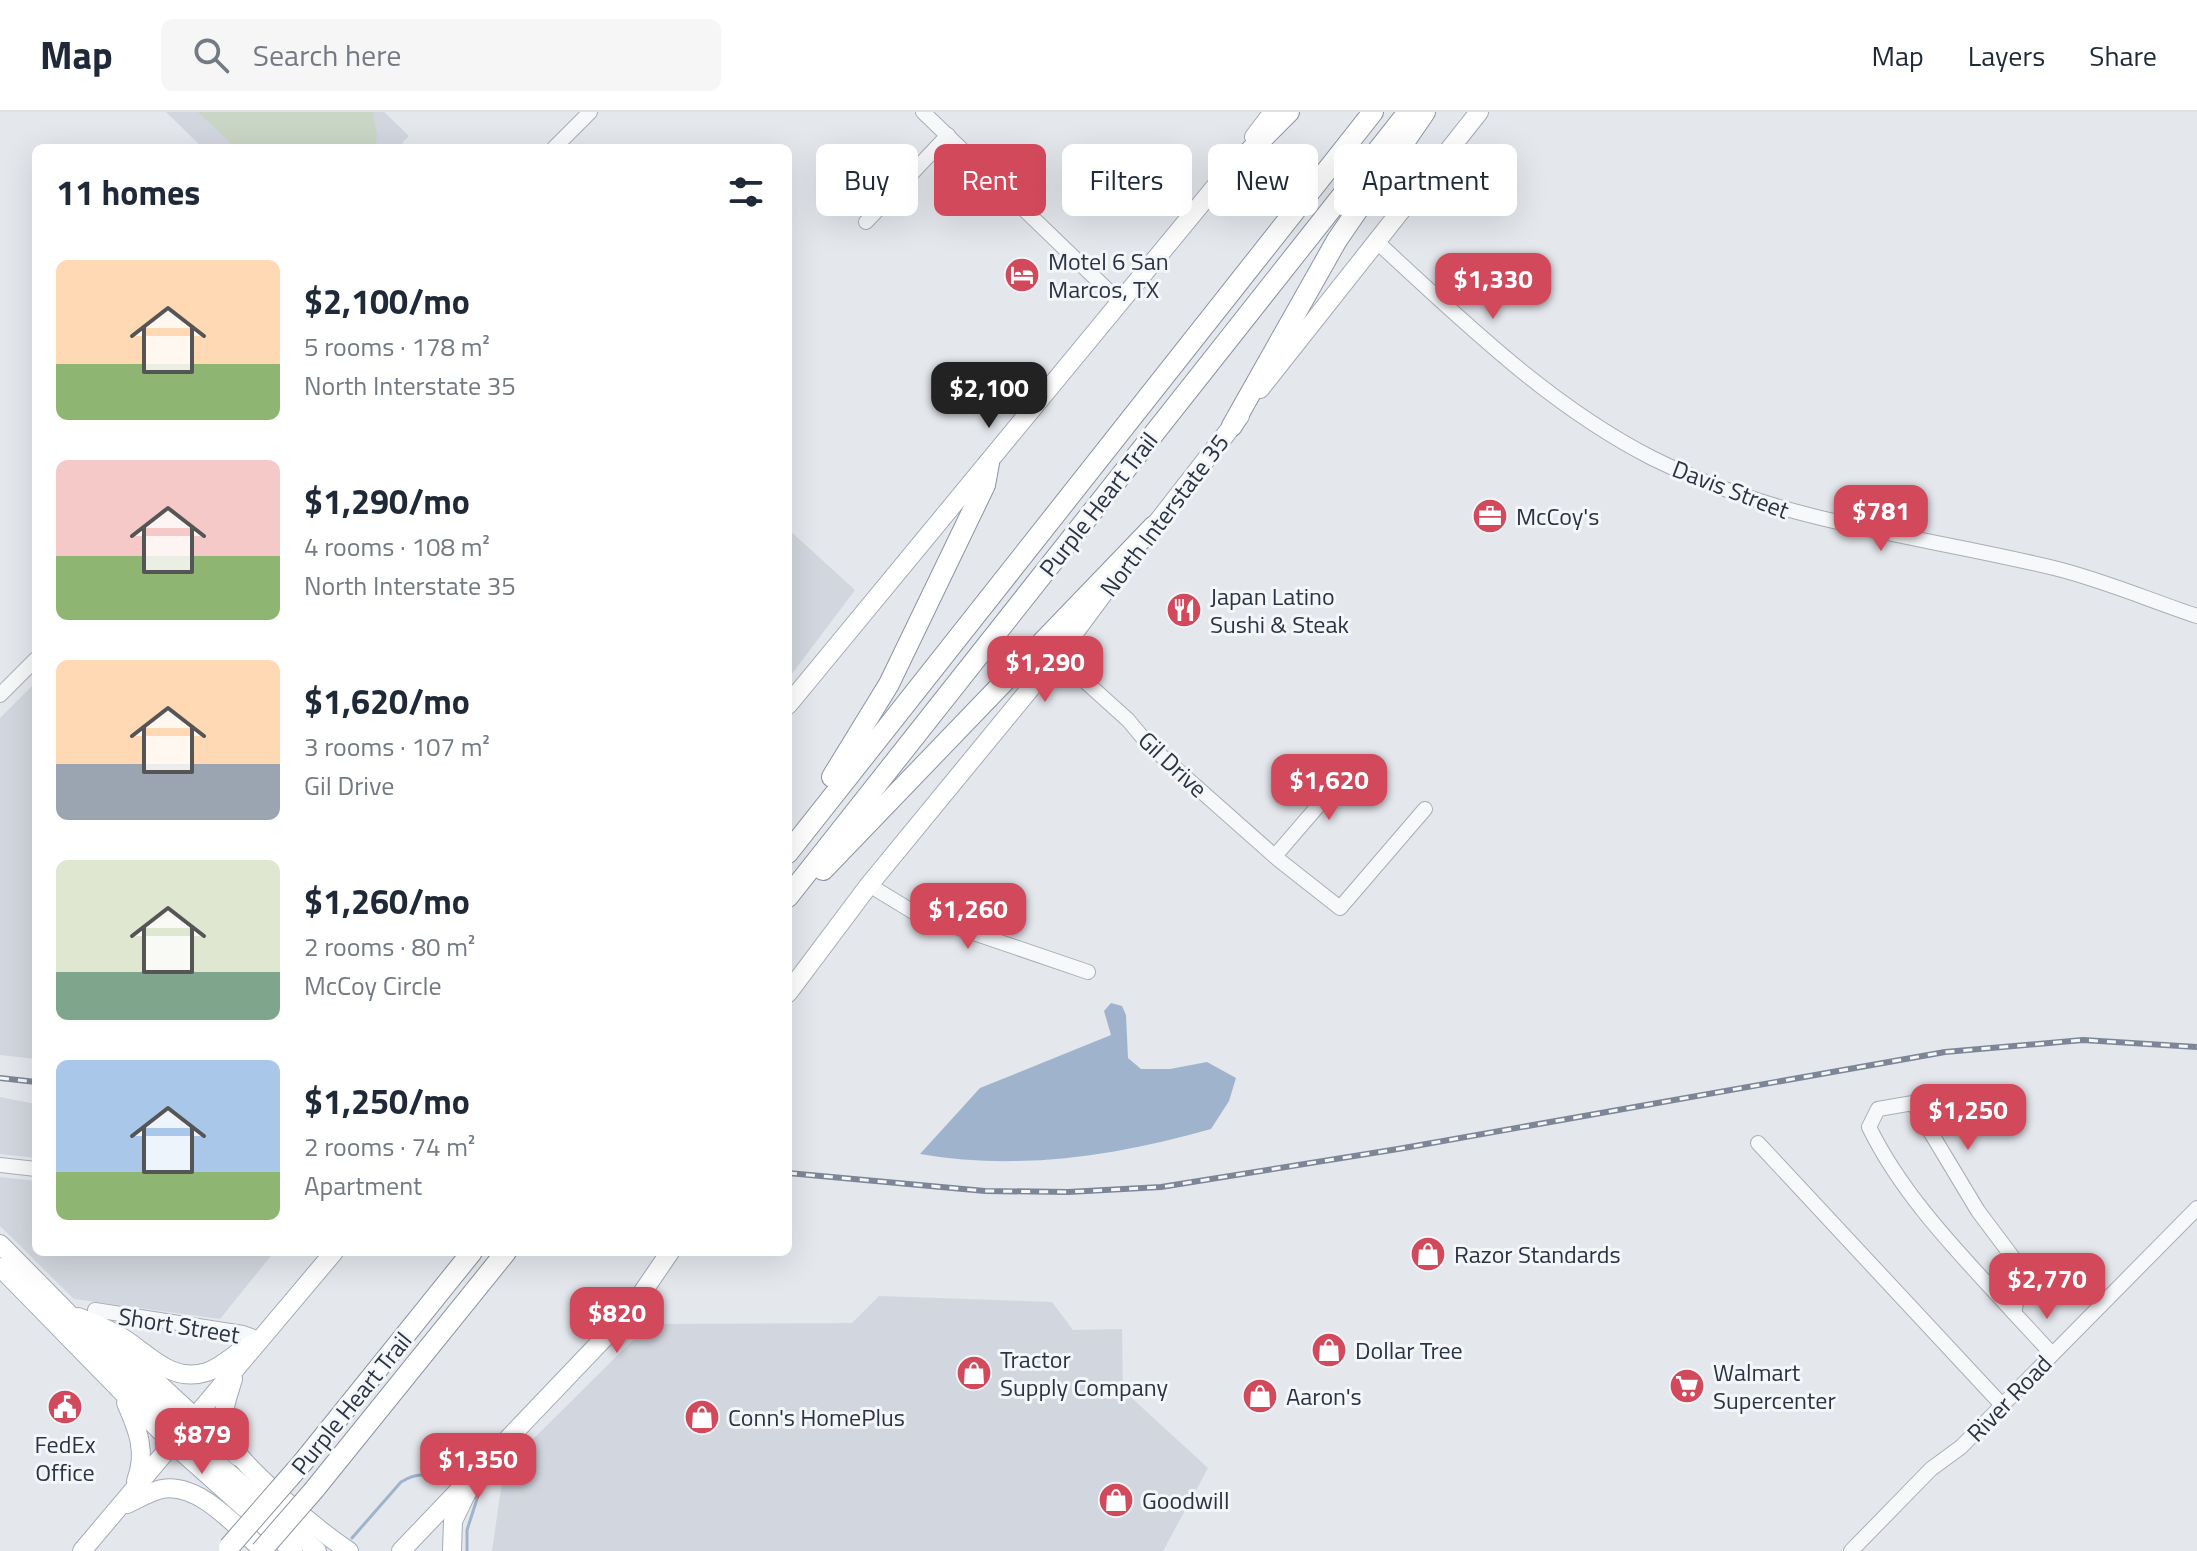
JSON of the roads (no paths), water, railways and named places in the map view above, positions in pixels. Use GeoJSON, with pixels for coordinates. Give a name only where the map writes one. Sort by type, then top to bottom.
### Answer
{"type":"FeatureCollection","features":[{"type":"Feature","properties":{"kind":"highway"},"geometry":{"type":"LineString","coordinates":[[1257,144],[1289,112]]}},
{"type":"Feature","properties":{"kind":"highway","name":"Purple Heart Trail"},"geometry":{"type":"LineString","coordinates":[[792,848],[1373,112]]}},
{"type":"Feature","properties":{"kind":"highway","name":"Purple Heart Trail"},"geometry":{"type":"LineString","coordinates":[[792,895],[1408,112]]}},
{"type":"Feature","properties":{"kind":"highway"},"geometry":{"type":"LineString","coordinates":[[1232,426],[1337,240],[1425,112]]}},
{"type":"Feature","properties":{"kind":"highway"},"geometry":{"type":"LineString","coordinates":[[792,829],[849,752],[889,684],[985,485],[989,463]]}},
{"type":"Feature","properties":{"kind":"highway"},"geometry":{"type":"LineString","coordinates":[[792,896],[852,841],[1154,526]]}},
{"type":"Feature","properties":{"kind":"highway","name":"Purple Heart Trail"},"geometry":{"type":"LineString","coordinates":[[228,1549],[303,1462],[469,1256]]}},
{"type":"Feature","properties":{"kind":"highway","name":"Purple Heart Trail"},"geometry":{"type":"LineString","coordinates":[[263,1551],[503,1256]]}},
{"type":"Feature","properties":{"kind":"main road"},"geometry":{"type":"LineString","coordinates":[[1248,144],[1273,112]]}},
{"type":"Feature","properties":{"kind":"main road","name":"North Interstate 35"},"geometry":{"type":"LineString","coordinates":[[792,988],[869,885],[1057,656],[1154,526],[1479,112]]}},
{"type":"Feature","properties":{"kind":"main road"},"geometry":{"type":"LineString","coordinates":[[792,700],[1208,196]]}},
{"type":"Feature","properties":{"kind":"main road"},"geometry":{"type":"LineString","coordinates":[[0,1244],[94,1339]]}},
{"type":"Feature","properties":{"kind":"main road"},"geometry":{"type":"LineString","coordinates":[[82,1551],[331,1256]]}},
{"type":"Feature","properties":{"kind":"main road"},"geometry":{"type":"LineString","coordinates":[[387,1551],[403,1547],[476,1474],[629,1312],[667,1256]]}},
{"type":"Feature","properties":{"kind":"main road"},"geometry":{"type":"LineString","coordinates":[[0,1264],[14,1270],[61,1317],[132,1359],[183,1430],[293,1551]]}},
{"type":"Feature","properties":{"kind":"main road"},"geometry":{"type":"LineString","coordinates":[[0,1264],[120,1389],[183,1430],[238,1457],[349,1551]]}},
{"type":"Feature","properties":{"kind":"main road"},"geometry":{"type":"LineString","coordinates":[[69,1314],[119,1335],[161,1367],[176,1373],[207,1372],[239,1349],[262,1340]]}},
{"type":"Feature","properties":{"kind":"main road"},"geometry":{"type":"LineString","coordinates":[[235,1372],[223,1421],[225,1435],[238,1457]]}},
{"type":"Feature","properties":{"kind":"main road"},"geometry":{"type":"LineString","coordinates":[[120,1389],[141,1443],[140,1471],[125,1501]]}},
{"type":"Feature","properties":{"kind":"main road"},"geometry":{"type":"LineString","coordinates":[[183,1430],[317,1551]]}},
{"type":"Feature","properties":{"kind":"main road"},"geometry":{"type":"LineString","coordinates":[[452,1551],[453,1521],[476,1474]]}},
{"type":"Feature","properties":{"kind":"main road"},"geometry":{"type":"LineString","coordinates":[[125,1501],[166,1488],[186,1491],[208,1503],[263,1551]]}},
{"type":"Feature","properties":{"kind":"street"},"geometry":{"type":"LineString","coordinates":[[923,112],[1120,302]]}},
{"type":"Feature","properties":{"kind":"street"},"geometry":{"type":"LineString","coordinates":[[558,144],[586,114]]}},
{"type":"Feature","properties":{"kind":"street"},"geometry":{"type":"LineString","coordinates":[[866,222],[948,135]]}},
{"type":"Feature","properties":{"kind":"street","name":"Davis Street"},"geometry":{"type":"LineString","coordinates":[[1377,242],[1520,370],[1592,423],[1676,468],[1783,511],[2056,568],[2197,616]]}},
{"type":"Feature","properties":{"kind":"street","name":"Gil Drive"},"geometry":{"type":"LineString","coordinates":[[1057,656],[1128,720],[1148,744],[1275,856],[1340,908],[1425,809]]}},
{"type":"Feature","properties":{"kind":"street"},"geometry":{"type":"LineString","coordinates":[[0,695],[32,663]]}},
{"type":"Feature","properties":{"kind":"street"},"geometry":{"type":"LineString","coordinates":[[1275,856],[1355,763]]}},
{"type":"Feature","properties":{"kind":"street"},"geometry":{"type":"LineString","coordinates":[[869,885],[915,913],[1088,972]]}},
{"type":"Feature","properties":{"kind":"street"},"geometry":{"type":"LineString","coordinates":[[2014,1313],[2023,1271],[1978,1211],[1913,1103],[1878,1109],[1869,1127],[1882,1154],[1948,1241],[2014,1313],[2052,1354]]}},
{"type":"Feature","properties":{"kind":"street"},"geometry":{"type":"LineString","coordinates":[[1758,1143],[2002,1405]]}},
{"type":"Feature","properties":{"kind":"street"},"geometry":{"type":"LineString","coordinates":[[0,1165],[32,1169]]}},
{"type":"Feature","properties":{"kind":"street","name":"River Road"},"geometry":{"type":"LineString","coordinates":[[1851,1551],[1931,1469],[1961,1447],[2197,1208]]}},
{"type":"Feature","properties":{"kind":"street","name":"Short Street"},"geometry":{"type":"LineString","coordinates":[[95,1310],[243,1333],[262,1340]]}},
{"type":"Feature","properties":{"kind":"water"},"geometry":{"type":"Polygon","coordinates":[[[1111,1003],[1122,1006],[1126,1015],[1128,1058],[1141,1069],[1170,1069],[1207,1062],[1236,1078],[1229,1101],[1211,1129],[1139,1147],[1067,1158],[993,1161],[920,1154],[980,1088],[1111,1035],[1104,1011],[1111,1003]]]}},
{"type":"Feature","properties":{"kind":"waterway"},"geometry":{"type":"LineString","coordinates":[[352,1538],[401,1482],[426,1475],[450,1482]]}},
{"type":"Feature","properties":{"kind":"waterway"},"geometry":{"type":"LineString","coordinates":[[467,1551],[467,1530],[477,1499],[473,1494]]}},
{"type":"Feature","properties":{"kind":"railway"},"geometry":{"type":"LineString","coordinates":[[792,1173],[985,1191],[1068,1192],[1161,1187],[1398,1149],[1945,1052],[2083,1040],[2197,1047]]}},
{"type":"Feature","properties":{"kind":"railway"},"geometry":{"type":"LineString","coordinates":[[0,1078],[32,1082]]}},
{"type":"Feature","properties":{"kind":"place","name":"Motel 6 San Marcos, TX"},"geometry":{"type":"Point","coordinates":[1022,275]}},
{"type":"Feature","properties":{"kind":"place","name":"McCoy's"},"geometry":{"type":"Point","coordinates":[1490,516]}},
{"type":"Feature","properties":{"kind":"place","name":"Japan Latino Sushi & Steak"},"geometry":{"type":"Point","coordinates":[1184,610]}},
{"type":"Feature","properties":{"kind":"place","name":"Razor Standards"},"geometry":{"type":"Point","coordinates":[1428,1254]}},
{"type":"Feature","properties":{"kind":"place","name":"Dollar Tree"},"geometry":{"type":"Point","coordinates":[1329,1350]}},
{"type":"Feature","properties":{"kind":"place","name":"Tractor Supply Company"},"geometry":{"type":"Point","coordinates":[974,1373]}},
{"type":"Feature","properties":{"kind":"place","name":"Walmart Supercenter"},"geometry":{"type":"Point","coordinates":[1687,1386]}},
{"type":"Feature","properties":{"kind":"place","name":"Aaron's"},"geometry":{"type":"Point","coordinates":[1260,1396]}},
{"type":"Feature","properties":{"kind":"place","name":"FedEx Office"},"geometry":{"type":"Point","coordinates":[65,1407]}},
{"type":"Feature","properties":{"kind":"place","name":"Conn's HomePlus"},"geometry":{"type":"Point","coordinates":[702,1417]}},
{"type":"Feature","properties":{"kind":"place","name":"Goodwill"},"geometry":{"type":"Point","coordinates":[1116,1500]}}]}
